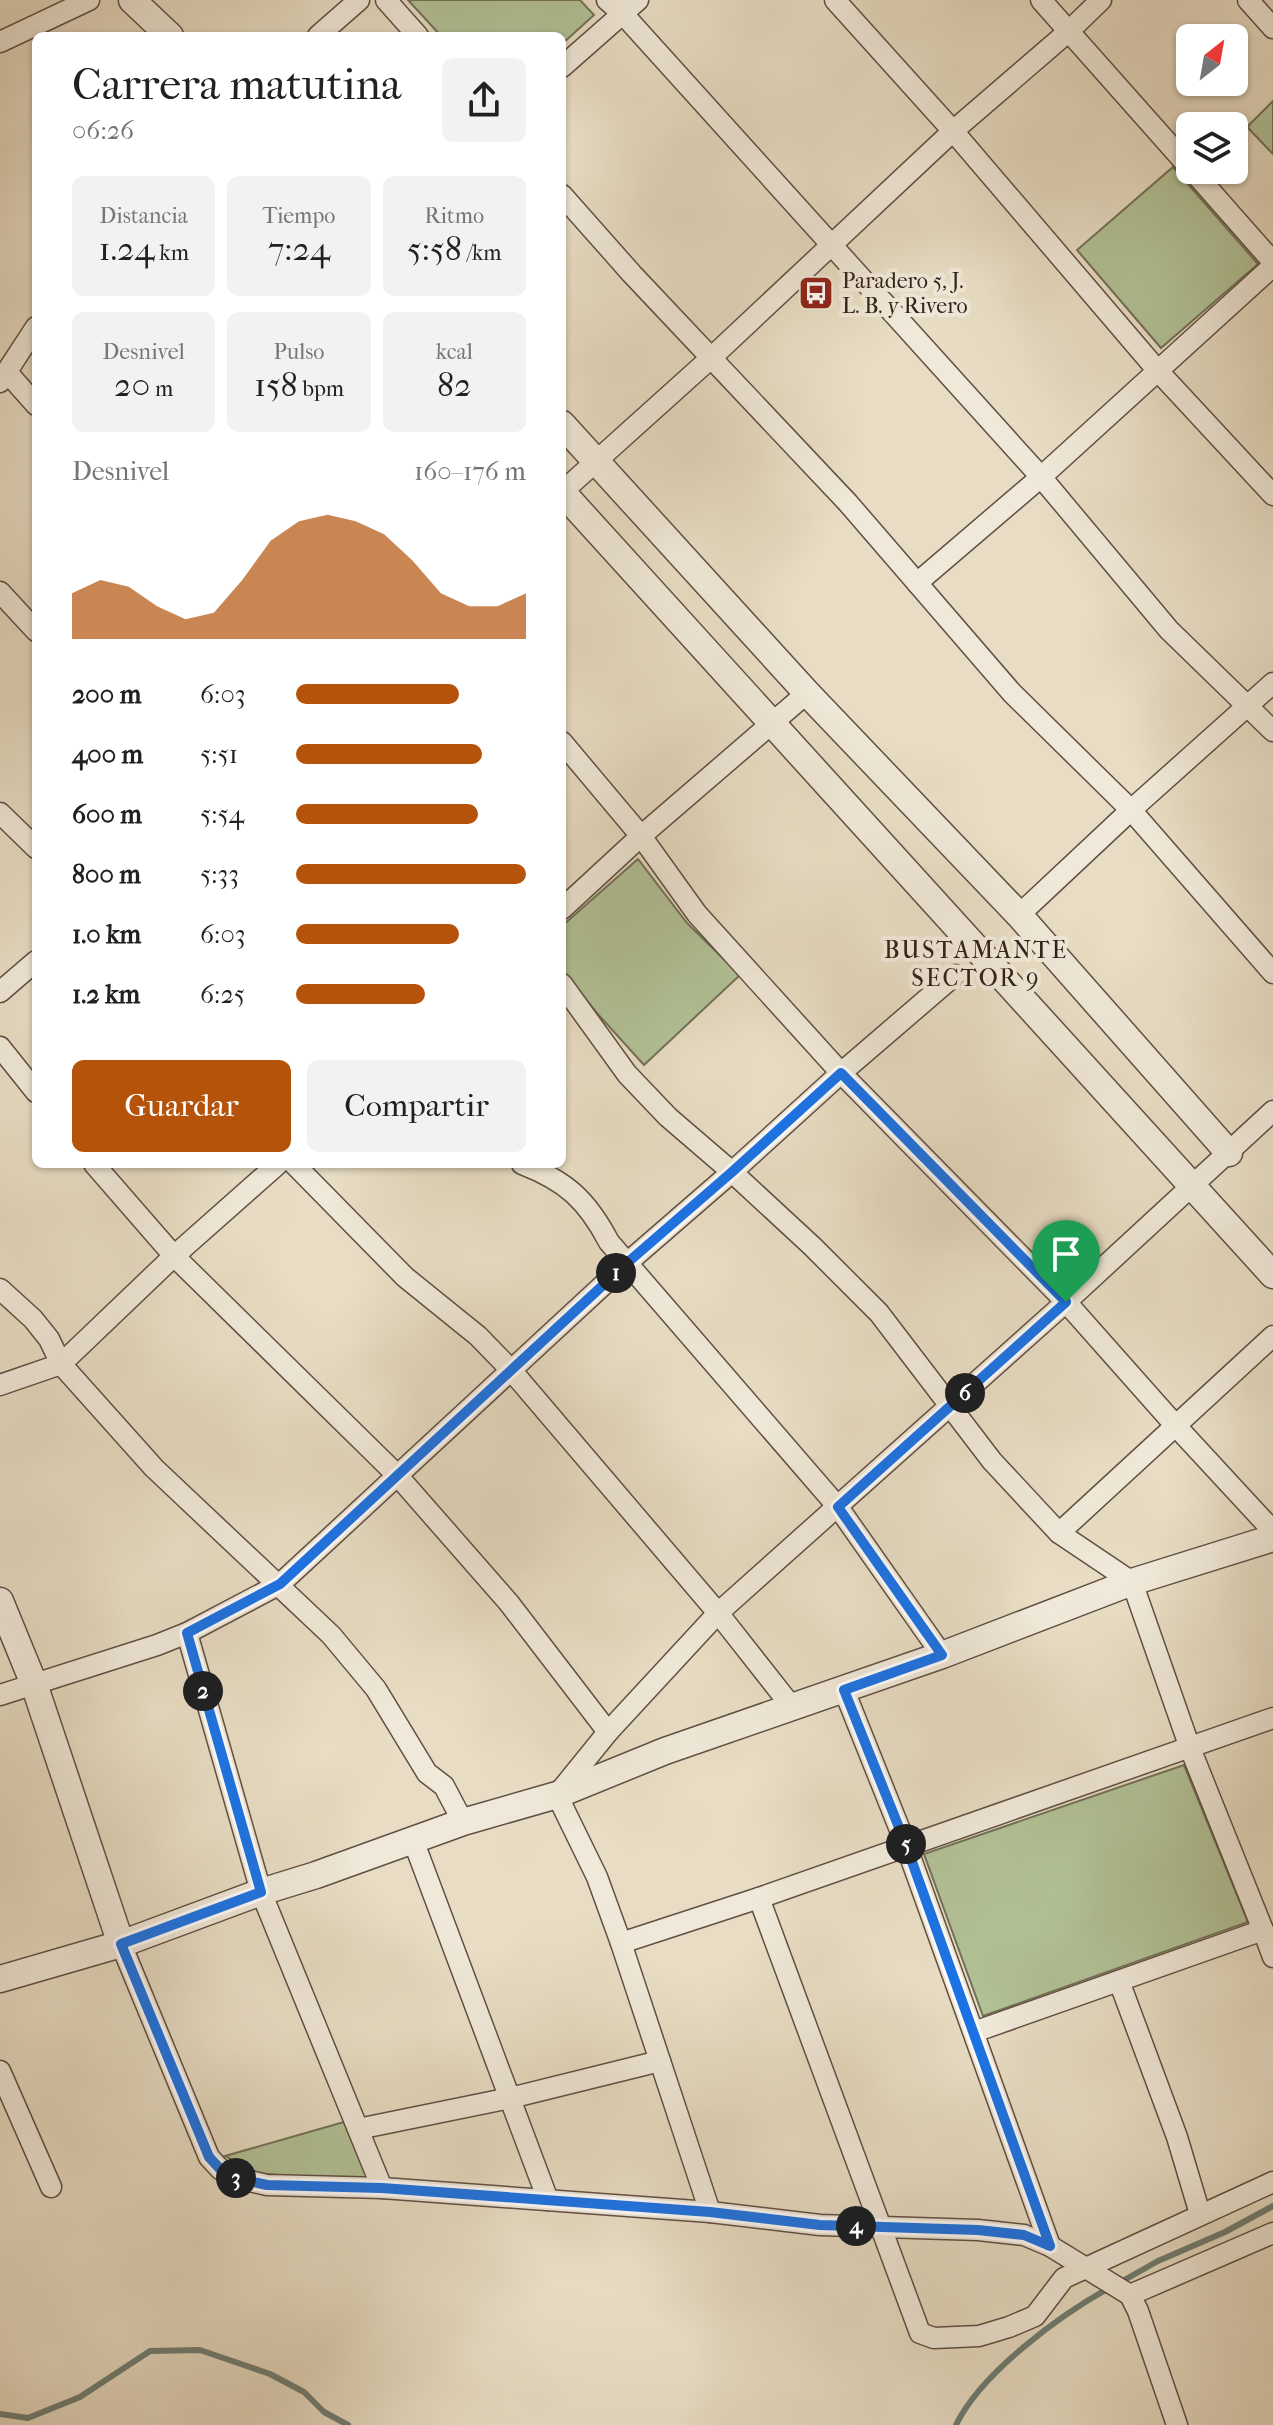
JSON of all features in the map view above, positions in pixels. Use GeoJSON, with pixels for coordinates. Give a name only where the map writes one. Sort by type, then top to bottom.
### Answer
{"type":"FeatureCollection","features":[{"type":"Feature","properties":{"kind":"street"},"geometry":{"type":"LineString","coordinates":[[0,42],[89,0]]}},
{"type":"Feature","properties":{"kind":"street"},"geometry":{"type":"LineString","coordinates":[[132,0],[166,32]]}},
{"type":"Feature","properties":{"kind":"street"},"geometry":{"type":"LineString","coordinates":[[323,32],[359,0]]}},
{"type":"Feature","properties":{"kind":"street"},"geometry":{"type":"LineString","coordinates":[[386,0],[414,32]]}},
{"type":"Feature","properties":{"kind":"street"},"geometry":{"type":"LineString","coordinates":[[835,0],[953,131],[1158,371],[1273,495]]}},
{"type":"Feature","properties":{"kind":"street"},"geometry":{"type":"LineString","coordinates":[[1041,0],[1176,152]]}},
{"type":"Feature","properties":{"kind":"street"},"geometry":{"type":"LineString","coordinates":[[566,488],[712,357],[953,131],[1101,0]]}},
{"type":"Feature","properties":{"kind":"street"},"geometry":{"type":"LineString","coordinates":[[1248,0],[1273,28]]}},
{"type":"Feature","properties":{"kind":"street"},"geometry":{"type":"LineString","coordinates":[[566,63],[623,5],[830,244],[1041,477],[1169,630],[1273,731]]}},
{"type":"Feature","properties":{"kind":"street"},"geometry":{"type":"LineString","coordinates":[[917,583],[1041,477],[1273,264],[1204,184]]}},
{"type":"Feature","properties":{"kind":"street"},"geometry":{"type":"LineString","coordinates":[[566,200],[848,503],[1012,693],[1131,810],[1273,973]]}},
{"type":"Feature","properties":{"kind":"street"},"geometry":{"type":"LineString","coordinates":[[32,333],[4,377],[32,402]]}},
{"type":"Feature","properties":{"kind":"street"},"geometry":{"type":"LineString","coordinates":[[566,428],[807,693],[1019,915],[1229,1153]]}},
{"type":"Feature","properties":{"kind":"street"},"geometry":{"type":"LineString","coordinates":[[566,496],[1273,1275]]}},
{"type":"Feature","properties":{"kind":"street"},"geometry":{"type":"LineString","coordinates":[[0,592],[32,627]]}},
{"type":"Feature","properties":{"kind":"street"},"geometry":{"type":"LineString","coordinates":[[1019,915],[1273,683]]}},
{"type":"Feature","properties":{"kind":"street"},"geometry":{"type":"LineString","coordinates":[[566,905],[641,836],[807,693]]}},
{"type":"Feature","properties":{"kind":"street"},"geometry":{"type":"LineString","coordinates":[[566,747],[641,836],[697,914],[841,1073],[1066,1302],[1273,1531]]}},
{"type":"Feature","properties":{"kind":"street"},"geometry":{"type":"LineString","coordinates":[[0,813],[32,844]]}},
{"type":"Feature","properties":{"kind":"street"},"geometry":{"type":"LineString","coordinates":[[0,992],[32,964]]}},
{"type":"Feature","properties":{"kind":"street"},"geometry":{"type":"LineString","coordinates":[[0,1695],[157,1645],[187,1633],[280,1584],[627,1263],[955,975]]}},
{"type":"Feature","properties":{"kind":"street"},"geometry":{"type":"LineString","coordinates":[[566,990],[627,1074],[668,1117],[812,1246],[879,1313],[992,1461],[1059,1533],[1132,1582],[1190,1748],[1273,1957]]}},
{"type":"Feature","properties":{"kind":"street"},"geometry":{"type":"LineString","coordinates":[[0,1047],[32,1087]]}},
{"type":"Feature","properties":{"kind":"street"},"geometry":{"type":"LineString","coordinates":[[557,1795],[608,1732],[718,1613],[1066,1302],[1273,1111]]}},
{"type":"Feature","properties":{"kind":"street"},"geometry":{"type":"LineString","coordinates":[[97,1168],[174,1256],[397,1475],[509,1603],[608,1732]]}},
{"type":"Feature","properties":{"kind":"street"},"geometry":{"type":"LineString","coordinates":[[0,1385],[61,1364],[174,1256],[273,1168]]}},
{"type":"Feature","properties":{"kind":"street"},"geometry":{"type":"LineString","coordinates":[[298,1168],[405,1277],[478,1336],[511,1370],[718,1613],[792,1707]]}},
{"type":"Feature","properties":{"kind":"street"},"geometry":{"type":"LineString","coordinates":[[532,1168],[568,1187],[585,1204],[609,1242],[838,1507],[942,1655]]}},
{"type":"Feature","properties":{"kind":"street"},"geometry":{"type":"LineString","coordinates":[[0,1289],[41,1329],[61,1364],[154,1468],[331,1635],[376,1689],[427,1773],[444,1786],[463,1822]]}},
{"type":"Feature","properties":{"kind":"street"},"geometry":{"type":"LineString","coordinates":[[1059,1533],[1273,1336]]}},
{"type":"Feature","properties":{"kind":"street"},"geometry":{"type":"LineString","coordinates":[[0,1979],[121,1944],[463,1822],[557,1795],[665,1751],[942,1655],[1132,1582],[1273,1538]]}},
{"type":"Feature","properties":{"kind":"street"},"geometry":{"type":"LineString","coordinates":[[0,1601],[34,1684],[121,1944],[209,2157],[220,2169],[236,2178],[267,2185],[382,2188],[710,2212],[820,2225],[978,2230],[1024,2235],[1050,2246],[1130,2295],[1177,2425]]}},
{"type":"Feature","properties":{"kind":"street"},"geometry":{"type":"LineString","coordinates":[[187,1633],[261,1892],[382,2188]]}},
{"type":"Feature","properties":{"kind":"street"},"geometry":{"type":"LineString","coordinates":[[844,1690],[906,1845],[1050,2246]]}},
{"type":"Feature","properties":{"kind":"street"},"geometry":{"type":"LineString","coordinates":[[621,1943],[759,1898],[1273,1718]]}},
{"type":"Feature","properties":{"kind":"street"},"geometry":{"type":"LineString","coordinates":[[557,1795],[597,1877],[710,2212]]}},
{"type":"Feature","properties":{"kind":"street"},"geometry":{"type":"LineString","coordinates":[[413,1840],[548,2200]]}},
{"type":"Feature","properties":{"kind":"street"},"geometry":{"type":"LineString","coordinates":[[759,1898],[920,2333],[934,2338],[979,2336],[1035,2316],[1064,2278],[1273,2182]]}},
{"type":"Feature","properties":{"kind":"street"},"geometry":{"type":"LineString","coordinates":[[974,2032],[1263,1930]]}},
{"type":"Feature","properties":{"kind":"street"},"geometry":{"type":"LineString","coordinates":[[1119,1981],[1177,2137],[1200,2214]]}},
{"type":"Feature","properties":{"kind":"street"},"geometry":{"type":"LineString","coordinates":[[358,2129],[510,2098],[660,2061]]}},
{"type":"Feature","properties":{"kind":"street"},"geometry":{"type":"LineString","coordinates":[[0,2071],[51,2187]]}},
{"type":"Feature","properties":{"kind":"street"},"geometry":{"type":"LineString","coordinates":[[1130,2295],[1273,2233]]}},
{"type":"Feature","properties":{"kind":"green space"},"geometry":{"type":"Polygon","coordinates":[[[408,0],[580,0],[594,15],[566,40],[566,32],[437,32],[408,0]]]}},
{"type":"Feature","properties":{"kind":"green space"},"geometry":{"type":"Polygon","coordinates":[[[1273,101],[1273,154],[1248,128],[1273,101]]]}},
{"type":"Feature","properties":{"kind":"green space"},"geometry":{"type":"Polygon","coordinates":[[[1173,167],[1176,184],[1188,184],[1258,264],[1161,348],[1077,250],[1173,167]]]}},
{"type":"Feature","properties":{"kind":"green space"},"geometry":{"type":"Polygon","coordinates":[[[638,859],[687,923],[740,975],[644,1065],[566,975],[566,922],[638,859]]]}},
{"type":"Feature","properties":{"kind":"green space"},"geometry":{"type":"Polygon","coordinates":[[[1184,1765],[1248,1922],[983,2016],[924,1854],[1184,1765]]]}},
{"type":"Feature","properties":{"kind":"green space"},"geometry":{"type":"Polygon","coordinates":[[[344,2122],[368,2179],[258,2173],[225,2156],[344,2122]]]}},
{"type":"Feature","properties":{"kind":"waterway"},"geometry":{"type":"LineString","coordinates":[[1119,2283],[1273,2206]]}},
{"type":"Feature","properties":{"kind":"waterway"},"geometry":{"type":"LineString","coordinates":[[956,2425],[968,2405],[1002,2366],[1045,2330],[1109,2288]]}},
{"type":"Feature","properties":{"kind":"waterway"},"geometry":{"type":"LineString","coordinates":[[0,2414],[28,2418],[80,2397],[150,2351],[200,2350],[270,2374],[304,2392],[324,2412],[348,2425]]}},
{"type":"Feature","properties":{"kind":"place","name":"Paradero 5, J. L. B. y Rivero"},"geometry":{"type":"Point","coordinates":[816,293]}},
{"type":"Feature","properties":{"kind":"district","name":"BUSTAMANTE SECTOR 9"},"geometry":{"type":"Point","coordinates":[976,964]}},
{"type":"Feature","properties":{"kind":"route"},"geometry":{"type":"LineString","coordinates":[[841,1073],[1066,1302],[838,1507],[942,1655],[844,1690],[906,1845],[1050,2246],[1024,2235],[978,2230],[820,2225],[710,2212],[382,2188],[267,2185],[236,2178],[220,2169],[209,2157],[121,1944],[261,1892],[187,1633],[280,1584],[627,1263],[841,1073]]}}]}
